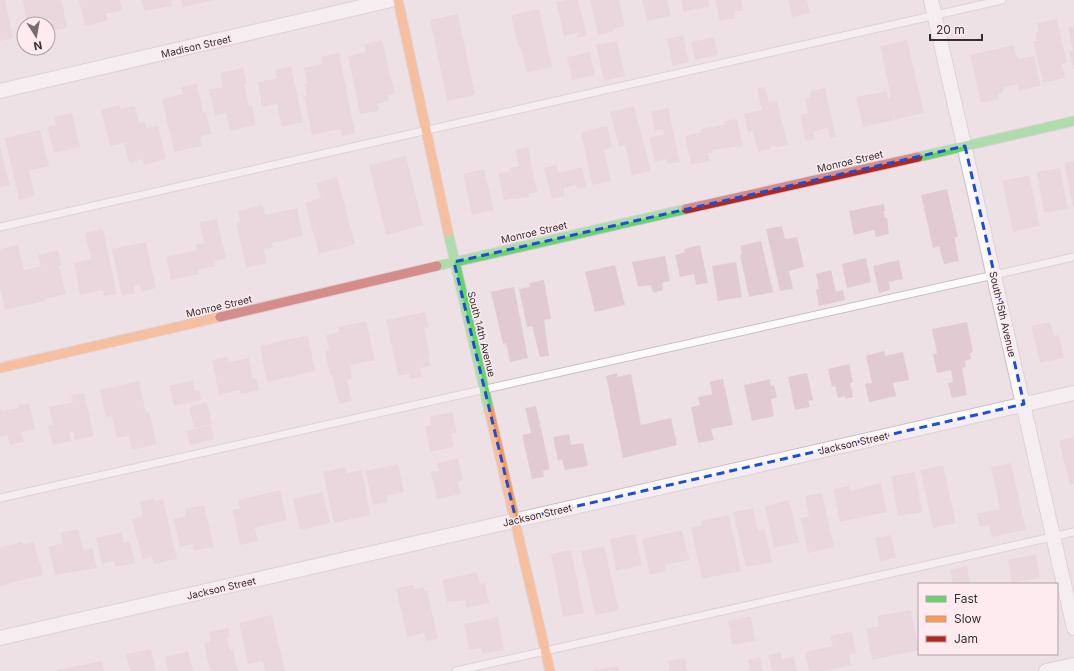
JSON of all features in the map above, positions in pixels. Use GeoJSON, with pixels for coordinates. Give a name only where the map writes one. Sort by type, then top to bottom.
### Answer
{"type":"FeatureCollection","features":[{"type":"Feature","properties":{"kind":"street","name":"Madison Street"},"geometry":{"type":"LineString","coordinates":[[0,91],[391,0]]}},
{"type":"Feature","properties":{"kind":"street","name":"South 14th Avenue"},"geometry":{"type":"LineString","coordinates":[[398,0],[454,262],[516,520],[550,671]]}},
{"type":"Feature","properties":{"kind":"street","name":"South 15th Avenue"},"geometry":{"type":"LineString","coordinates":[[931,0],[1074,628]]}},
{"type":"Feature","properties":{"kind":"street","name":"Monroe Street"},"geometry":{"type":"LineString","coordinates":[[0,368],[454,262],[1074,121]]}},
{"type":"Feature","properties":{"kind":"street","name":"Jackson Street"},"geometry":{"type":"LineString","coordinates":[[0,638],[1074,393]]}},
{"type":"Feature","properties":{"kind":"street"},"geometry":{"type":"LineString","coordinates":[[1046,671],[1074,665]]}},
{"type":"Feature","properties":{"kind":"lane"},"geometry":{"type":"LineString","coordinates":[[0,227],[1002,0]]}},
{"type":"Feature","properties":{"kind":"lane"},"geometry":{"type":"LineString","coordinates":[[0,498],[1074,257]]}},
{"type":"Feature","properties":{"kind":"lane"},"geometry":{"type":"LineString","coordinates":[[456,671],[1074,532]]}},
{"type":"Feature","properties":{"kind":"highlighted area"},"geometry":{"type":"Polygon","coordinates":[[[965,146],[1024,404],[516,520],[454,262],[965,146]]]}},
{"type":"Feature","properties":{"kind":"building"},"geometry":{"type":"Polygon","coordinates":[[[0,0],[5,0],[13,38],[0,41],[0,0]]]}},
{"type":"Feature","properties":{"kind":"building"},"geometry":{"type":"Polygon","coordinates":[[[23,0],[62,0],[67,28],[56,30],[56,16],[26,16],[23,0]]]}},
{"type":"Feature","properties":{"kind":"building"},"geometry":{"type":"Polygon","coordinates":[[[79,0],[120,0],[122,10],[106,14],[108,20],[85,26],[79,0]]]}},
{"type":"Feature","properties":{"kind":"building"},"geometry":{"type":"Polygon","coordinates":[[[142,0],[171,0],[172,6],[144,11],[142,0]]]}},
{"type":"Feature","properties":{"kind":"building"},"geometry":{"type":"Polygon","coordinates":[[[181,0],[211,0],[211,1],[183,7],[181,0]]]}},
{"type":"Feature","properties":{"kind":"building"},"geometry":{"type":"Polygon","coordinates":[[[578,0],[587,36],[577,38],[577,33],[564,36],[556,2],[578,0]]]}},
{"type":"Feature","properties":{"kind":"building"},"geometry":{"type":"Polygon","coordinates":[[[590,0],[619,0],[625,26],[613,29],[614,31],[598,35],[590,0]]]}},
{"type":"Feature","properties":{"kind":"building"},"geometry":{"type":"Polygon","coordinates":[[[642,0],[667,0],[671,16],[647,21],[642,0]]]}},
{"type":"Feature","properties":{"kind":"building"},"geometry":{"type":"Polygon","coordinates":[[[681,0],[708,0],[709,6],[684,12],[681,0]]]}},
{"type":"Feature","properties":{"kind":"building"},"geometry":{"type":"Polygon","coordinates":[[[715,0],[741,0],[743,10],[734,12],[735,18],[720,21],[715,0]]]}},
{"type":"Feature","properties":{"kind":"building"},"geometry":{"type":"Polygon","coordinates":[[[788,0],[807,0],[810,13],[792,17],[788,0]]]}},
{"type":"Feature","properties":{"kind":"building"},"geometry":{"type":"Polygon","coordinates":[[[539,9],[552,67],[527,73],[520,46],[518,47],[511,15],[539,9]]]}},
{"type":"Feature","properties":{"kind":"building"},"geometry":{"type":"Polygon","coordinates":[[[458,14],[475,95],[447,101],[430,20],[458,14]]]}},
{"type":"Feature","properties":{"kind":"building"},"geometry":{"type":"Polygon","coordinates":[[[1057,19],[1067,63],[1062,64],[1065,78],[1043,83],[1033,41],[1037,41],[1035,33],[1039,32],[1037,23],[1057,19]]]}},
{"type":"Feature","properties":{"kind":"building"},"geometry":{"type":"Polygon","coordinates":[[[1074,26],[1073,69],[1069,51],[1073,51],[1068,27],[1074,26]]]}},
{"type":"Feature","properties":{"kind":"building"},"geometry":{"type":"Polygon","coordinates":[[[683,35],[689,62],[673,66],[667,39],[683,35]]]}},
{"type":"Feature","properties":{"kind":"building"},"geometry":{"type":"Polygon","coordinates":[[[714,37],[718,55],[695,60],[691,42],[714,37]]]}},
{"type":"Feature","properties":{"kind":"building"},"geometry":{"type":"Polygon","coordinates":[[[382,40],[395,94],[388,95],[389,101],[377,104],[379,111],[360,114],[348,56],[366,52],[364,44],[382,40]]]}},
{"type":"Feature","properties":{"kind":"building"},"geometry":{"type":"Polygon","coordinates":[[[907,40],[924,113],[895,120],[892,111],[894,120],[863,127],[856,97],[887,91],[888,98],[891,98],[880,46],[907,40]]]}},
{"type":"Feature","properties":{"kind":"building"},"geometry":{"type":"Polygon","coordinates":[[[617,41],[625,76],[604,81],[596,45],[617,41]]]}},
{"type":"Feature","properties":{"kind":"building"},"geometry":{"type":"Polygon","coordinates":[[[1014,45],[1016,57],[1019,56],[1019,59],[1034,56],[1041,86],[1019,90],[1018,84],[1004,87],[1003,92],[998,95],[999,99],[981,103],[970,55],[1014,45]]]}},
{"type":"Feature","properties":{"kind":"building"},"geometry":{"type":"Polygon","coordinates":[[[590,52],[595,75],[572,80],[567,57],[590,52]]]}},
{"type":"Feature","properties":{"kind":"building"},"geometry":{"type":"Polygon","coordinates":[[[339,53],[355,133],[342,136],[340,129],[312,135],[304,96],[307,96],[304,84],[307,83],[304,68],[322,64],[321,57],[339,53]]]}},
{"type":"Feature","properties":{"kind":"building"},"geometry":{"type":"Polygon","coordinates":[[[291,66],[303,122],[282,127],[277,104],[262,107],[258,82],[277,78],[275,70],[291,66]]]}},
{"type":"Feature","properties":{"kind":"building"},"geometry":{"type":"Polygon","coordinates":[[[243,68],[247,83],[244,84],[249,106],[252,105],[256,125],[230,131],[226,113],[215,116],[209,90],[223,87],[220,73],[243,68]]]}},
{"type":"Feature","properties":{"kind":"building"},"geometry":{"type":"Polygon","coordinates":[[[197,83],[203,113],[206,112],[211,134],[200,137],[202,146],[174,152],[162,99],[183,94],[181,87],[197,83]]]}},
{"type":"Feature","properties":{"kind":"building"},"geometry":{"type":"Polygon","coordinates":[[[765,87],[769,102],[777,101],[788,145],[776,148],[775,145],[771,147],[771,149],[758,152],[753,131],[748,132],[744,114],[762,110],[757,88],[765,87]]]}},
{"type":"Feature","properties":{"kind":"building"},"geometry":{"type":"Polygon","coordinates":[[[825,88],[836,137],[830,138],[827,128],[813,132],[815,139],[805,141],[800,115],[808,113],[805,99],[811,97],[810,91],[825,88]]]}},
{"type":"Feature","properties":{"kind":"building"},"geometry":{"type":"Polygon","coordinates":[[[119,105],[121,109],[135,106],[139,123],[145,122],[147,128],[158,126],[166,159],[144,165],[143,159],[129,163],[124,143],[110,146],[101,110],[119,105]]]}},
{"type":"Feature","properties":{"kind":"building"},"geometry":{"type":"Polygon","coordinates":[[[634,106],[651,171],[632,176],[625,145],[619,147],[610,112],[634,106]]]}},
{"type":"Feature","properties":{"kind":"building"},"geometry":{"type":"Polygon","coordinates":[[[668,108],[680,162],[667,164],[666,159],[655,162],[649,138],[664,134],[663,129],[655,131],[651,112],[668,108]]]}},
{"type":"Feature","properties":{"kind":"building"},"geometry":{"type":"Polygon","coordinates":[[[72,113],[80,147],[54,153],[47,127],[56,125],[54,117],[72,113]]]}},
{"type":"Feature","properties":{"kind":"building"},"geometry":{"type":"Polygon","coordinates":[[[737,119],[743,146],[712,150],[713,153],[708,153],[710,161],[691,165],[685,136],[701,132],[701,129],[725,124],[724,121],[737,119]]]}},
{"type":"Feature","properties":{"kind":"building"},"geometry":{"type":"Polygon","coordinates":[[[607,126],[612,146],[611,148],[604,150],[611,181],[592,185],[581,132],[607,126]]]}},
{"type":"Feature","properties":{"kind":"building"},"geometry":{"type":"Polygon","coordinates":[[[40,130],[49,166],[29,171],[35,196],[19,200],[5,138],[40,130]]]}},
{"type":"Feature","properties":{"kind":"building"},"geometry":{"type":"Polygon","coordinates":[[[0,147],[10,185],[0,188],[0,147]]]}},
{"type":"Feature","properties":{"kind":"building"},"geometry":{"type":"Polygon","coordinates":[[[528,147],[537,192],[529,194],[529,197],[504,200],[498,174],[510,171],[510,168],[519,166],[515,150],[528,147]]]}},
{"type":"Feature","properties":{"kind":"building"},"geometry":{"type":"Polygon","coordinates":[[[406,156],[423,225],[386,235],[369,165],[406,156]]]}},
{"type":"Feature","properties":{"kind":"building"},"geometry":{"type":"Polygon","coordinates":[[[1074,161],[1074,207],[1073,207],[1064,163],[1074,161]]]}},
{"type":"Feature","properties":{"kind":"building"},"geometry":{"type":"Polygon","coordinates":[[[556,165],[558,173],[582,167],[587,187],[577,189],[576,185],[563,188],[565,196],[552,199],[544,168],[556,165]]]}},
{"type":"Feature","properties":{"kind":"building"},"geometry":{"type":"Polygon","coordinates":[[[1060,168],[1068,209],[1044,213],[1037,172],[1060,168]]]}},
{"type":"Feature","properties":{"kind":"building"},"geometry":{"type":"Polygon","coordinates":[[[484,169],[494,210],[472,215],[463,174],[484,169]]]}},
{"type":"Feature","properties":{"kind":"building"},"geometry":{"type":"Polygon","coordinates":[[[1029,175],[1040,226],[1013,232],[1002,181],[1029,175]]]}},
{"type":"Feature","properties":{"kind":"building"},"geometry":{"type":"Polygon","coordinates":[[[337,177],[355,244],[319,254],[305,203],[321,198],[316,183],[337,177]]]}},
{"type":"Feature","properties":{"kind":"building"},"geometry":{"type":"Polygon","coordinates":[[[947,189],[958,237],[955,237],[955,242],[959,261],[944,264],[939,246],[933,248],[921,195],[947,189]]]}},
{"type":"Feature","properties":{"kind":"building"},"geometry":{"type":"Polygon","coordinates":[[[884,204],[885,211],[883,211],[885,218],[887,218],[889,234],[876,237],[874,230],[854,235],[849,211],[884,204]]]}},
{"type":"Feature","properties":{"kind":"building"},"geometry":{"type":"Polygon","coordinates":[[[263,205],[265,215],[297,208],[303,236],[272,243],[273,247],[264,249],[267,263],[246,268],[236,222],[240,221],[238,211],[263,205]]]}},
{"type":"Feature","properties":{"kind":"building"},"geometry":{"type":"Polygon","coordinates":[[[217,219],[226,258],[214,261],[215,266],[197,270],[199,274],[171,280],[166,257],[197,250],[196,244],[204,243],[199,222],[217,219]]]}},
{"type":"Feature","properties":{"kind":"building"},"geometry":{"type":"Polygon","coordinates":[[[782,226],[785,239],[797,237],[804,267],[789,271],[793,289],[780,291],[766,229],[782,226]]]}},
{"type":"Feature","properties":{"kind":"building"},"geometry":{"type":"Polygon","coordinates":[[[103,229],[117,294],[104,296],[103,290],[80,295],[74,263],[91,259],[85,233],[103,229]]]}},
{"type":"Feature","properties":{"kind":"building"},"geometry":{"type":"Polygon","coordinates":[[[761,241],[773,292],[749,297],[740,255],[742,254],[740,246],[761,241]]]}},
{"type":"Feature","properties":{"kind":"building"},"geometry":{"type":"Polygon","coordinates":[[[146,242],[156,288],[141,292],[140,285],[133,286],[135,293],[122,296],[112,249],[146,242]]]}},
{"type":"Feature","properties":{"kind":"building"},"geometry":{"type":"Polygon","coordinates":[[[18,245],[24,270],[41,266],[38,255],[58,250],[62,265],[59,265],[66,294],[45,299],[45,301],[5,310],[0,287],[0,249],[18,245]]]}},
{"type":"Feature","properties":{"kind":"building"},"geometry":{"type":"Polygon","coordinates":[[[700,245],[708,283],[696,285],[694,274],[680,277],[675,255],[685,252],[684,249],[700,245]]]}},
{"type":"Feature","properties":{"kind":"building"},"geometry":{"type":"Polygon","coordinates":[[[665,256],[670,281],[662,283],[663,290],[653,293],[651,285],[638,287],[632,262],[665,256]]]}},
{"type":"Feature","properties":{"kind":"building"},"geometry":{"type":"Polygon","coordinates":[[[866,258],[871,282],[847,288],[842,264],[866,258]]]}},
{"type":"Feature","properties":{"kind":"building"},"geometry":{"type":"Polygon","coordinates":[[[899,260],[903,279],[889,282],[890,290],[879,293],[873,266],[899,260]]]}},
{"type":"Feature","properties":{"kind":"building"},"geometry":{"type":"Polygon","coordinates":[[[736,262],[742,297],[718,301],[712,266],[736,262]]]}},
{"type":"Feature","properties":{"kind":"building"},"geometry":{"type":"Polygon","coordinates":[[[615,265],[625,305],[595,312],[585,272],[615,265]]]}},
{"type":"Feature","properties":{"kind":"building"},"geometry":{"type":"Polygon","coordinates":[[[831,270],[836,292],[843,290],[845,300],[819,306],[816,290],[819,289],[816,274],[831,270]]]}},
{"type":"Feature","properties":{"kind":"building"},"geometry":{"type":"Polygon","coordinates":[[[544,280],[551,319],[544,320],[549,356],[540,357],[532,326],[527,327],[519,289],[530,287],[529,283],[544,280]]]}},
{"type":"Feature","properties":{"kind":"building"},"geometry":{"type":"Polygon","coordinates":[[[514,287],[528,358],[510,362],[506,343],[503,344],[491,292],[514,287]]]}},
{"type":"Feature","properties":{"kind":"building"},"geometry":{"type":"Polygon","coordinates":[[[425,312],[429,327],[424,328],[430,355],[428,355],[430,366],[420,368],[422,377],[410,379],[409,374],[398,376],[386,320],[425,312]]]}},
{"type":"Feature","properties":{"kind":"building"},"geometry":{"type":"Polygon","coordinates":[[[366,321],[375,360],[350,365],[352,379],[347,380],[352,401],[339,404],[332,374],[330,375],[325,351],[329,350],[326,335],[339,332],[338,327],[366,321]]]}},
{"type":"Feature","properties":{"kind":"building"},"geometry":{"type":"Polygon","coordinates":[[[967,322],[973,352],[970,353],[971,359],[965,361],[966,367],[962,368],[967,395],[952,398],[948,383],[953,382],[951,370],[937,373],[933,354],[937,353],[932,329],[967,322]]]}},
{"type":"Feature","properties":{"kind":"building"},"geometry":{"type":"Polygon","coordinates":[[[1050,322],[1054,336],[1059,335],[1064,358],[1040,363],[1031,326],[1050,322]]]}},
{"type":"Feature","properties":{"kind":"building"},"geometry":{"type":"Polygon","coordinates":[[[308,335],[315,371],[267,382],[260,346],[308,335]]]}},
{"type":"Feature","properties":{"kind":"building"},"geometry":{"type":"Polygon","coordinates":[[[884,351],[885,356],[903,352],[909,380],[893,383],[896,396],[869,402],[865,384],[872,383],[866,356],[884,351]]]}},
{"type":"Feature","properties":{"kind":"building"},"geometry":{"type":"Polygon","coordinates":[[[227,357],[228,362],[249,358],[253,379],[256,378],[259,390],[241,394],[240,390],[219,395],[212,360],[227,357]]]}},
{"type":"Feature","properties":{"kind":"building"},"geometry":{"type":"Polygon","coordinates":[[[849,364],[853,382],[850,383],[853,397],[845,399],[845,396],[838,398],[835,386],[832,387],[828,369],[849,364]]]}},
{"type":"Feature","properties":{"kind":"building"},"geometry":{"type":"Polygon","coordinates":[[[617,373],[617,377],[631,374],[641,425],[671,418],[677,445],[623,458],[606,376],[617,373]]]}},
{"type":"Feature","properties":{"kind":"building"},"geometry":{"type":"Polygon","coordinates":[[[807,373],[813,400],[808,401],[810,407],[795,410],[788,377],[807,373]]]}},
{"type":"Feature","properties":{"kind":"building"},"geometry":{"type":"Polygon","coordinates":[[[723,379],[733,425],[711,429],[714,440],[698,443],[691,407],[700,405],[698,397],[712,394],[710,382],[723,379]]]}},
{"type":"Feature","properties":{"kind":"building"},"geometry":{"type":"Polygon","coordinates":[[[770,379],[771,386],[774,385],[777,397],[771,399],[774,416],[752,421],[744,385],[770,379]]]}},
{"type":"Feature","properties":{"kind":"building"},"geometry":{"type":"Polygon","coordinates":[[[193,380],[195,391],[199,390],[201,400],[174,406],[169,386],[193,380]]]}},
{"type":"Feature","properties":{"kind":"building"},"geometry":{"type":"Polygon","coordinates":[[[139,381],[146,413],[149,412],[157,444],[132,450],[129,436],[117,438],[112,416],[106,417],[100,390],[139,381]]]}},
{"type":"Feature","properties":{"kind":"building"},"geometry":{"type":"Polygon","coordinates":[[[84,393],[94,436],[75,440],[73,431],[69,432],[71,441],[53,445],[48,426],[53,425],[49,407],[73,402],[71,395],[84,393]]]}},
{"type":"Feature","properties":{"kind":"building"},"geometry":{"type":"Polygon","coordinates":[[[207,402],[212,424],[194,428],[189,407],[207,402]]]}},
{"type":"Feature","properties":{"kind":"building"},"geometry":{"type":"Polygon","coordinates":[[[29,403],[35,429],[22,432],[24,442],[10,445],[7,435],[0,437],[0,409],[2,411],[18,408],[18,405],[29,403]]]}},
{"type":"Feature","properties":{"kind":"building"},"geometry":{"type":"Polygon","coordinates":[[[536,406],[550,469],[543,471],[544,477],[532,479],[522,435],[531,433],[525,408],[536,406]]]}},
{"type":"Feature","properties":{"kind":"building"},"geometry":{"type":"Polygon","coordinates":[[[452,412],[457,433],[451,434],[454,447],[430,452],[425,426],[431,425],[430,417],[452,412]]]}},
{"type":"Feature","properties":{"kind":"building"},"geometry":{"type":"Polygon","coordinates":[[[211,425],[214,439],[190,445],[186,431],[211,425]]]}},
{"type":"Feature","properties":{"kind":"building"},"geometry":{"type":"Polygon","coordinates":[[[569,434],[571,445],[583,443],[588,466],[565,470],[562,459],[558,461],[553,437],[569,434]]]}},
{"type":"Feature","properties":{"kind":"building"},"geometry":{"type":"Polygon","coordinates":[[[1074,437],[1074,484],[1070,485],[1059,441],[1074,437]]]}},
{"type":"Feature","properties":{"kind":"building"},"geometry":{"type":"Polygon","coordinates":[[[458,458],[463,480],[458,482],[461,494],[437,499],[431,472],[439,471],[437,463],[458,458]]]}},
{"type":"Feature","properties":{"kind":"building"},"geometry":{"type":"Polygon","coordinates":[[[1011,463],[1026,530],[992,537],[989,525],[980,527],[977,514],[1000,509],[991,467],[1011,463]]]}},
{"type":"Feature","properties":{"kind":"building"},"geometry":{"type":"Polygon","coordinates":[[[398,464],[404,492],[387,496],[388,502],[373,505],[365,471],[398,464]]]}},
{"type":"Feature","properties":{"kind":"building"},"geometry":{"type":"Polygon","coordinates":[[[943,465],[956,523],[933,528],[920,470],[943,465]]]}},
{"type":"Feature","properties":{"kind":"building"},"geometry":{"type":"Polygon","coordinates":[[[346,467],[347,473],[362,470],[370,515],[334,523],[323,472],[346,467]]]}},
{"type":"Feature","properties":{"kind":"building"},"geometry":{"type":"Polygon","coordinates":[[[915,472],[922,512],[898,516],[891,476],[915,472]]]}},
{"type":"Feature","properties":{"kind":"building"},"geometry":{"type":"Polygon","coordinates":[[[881,483],[887,512],[840,522],[833,489],[849,486],[850,491],[881,483]]]}},
{"type":"Feature","properties":{"kind":"building"},"geometry":{"type":"Polygon","coordinates":[[[280,490],[287,520],[255,528],[258,541],[240,545],[232,510],[240,508],[238,500],[280,490]]]}},
{"type":"Feature","properties":{"kind":"building"},"geometry":{"type":"Polygon","coordinates":[[[323,492],[330,523],[300,530],[293,499],[323,492]]]}},
{"type":"Feature","properties":{"kind":"building"},"geometry":{"type":"Polygon","coordinates":[[[822,493],[834,547],[808,553],[800,518],[809,516],[805,496],[822,493]]]}},
{"type":"Feature","properties":{"kind":"building"},"geometry":{"type":"Polygon","coordinates":[[[154,498],[155,501],[163,499],[177,559],[154,564],[152,557],[142,559],[132,519],[143,516],[140,502],[154,498]]]}},
{"type":"Feature","properties":{"kind":"building"},"geometry":{"type":"Polygon","coordinates":[[[789,500],[799,542],[774,548],[765,506],[789,500]]]}},
{"type":"Feature","properties":{"kind":"building"},"geometry":{"type":"Polygon","coordinates":[[[204,505],[214,547],[194,551],[193,544],[180,547],[173,519],[186,516],[185,509],[204,505]]]}},
{"type":"Feature","properties":{"kind":"building"},"geometry":{"type":"Polygon","coordinates":[[[753,508],[758,530],[765,529],[772,562],[746,567],[733,512],[753,508]]]}},
{"type":"Feature","properties":{"kind":"building"},"geometry":{"type":"Polygon","coordinates":[[[729,515],[741,571],[702,579],[691,528],[702,525],[701,521],[729,515]]]}},
{"type":"Feature","properties":{"kind":"building"},"geometry":{"type":"Polygon","coordinates":[[[78,529],[83,550],[92,548],[97,568],[55,575],[48,547],[63,543],[60,533],[78,529]]]}},
{"type":"Feature","properties":{"kind":"building"},"geometry":{"type":"Polygon","coordinates":[[[682,530],[689,560],[665,565],[666,571],[650,575],[642,539],[682,530]]]}},
{"type":"Feature","properties":{"kind":"building"},"geometry":{"type":"Polygon","coordinates":[[[122,532],[124,543],[130,541],[135,563],[115,567],[114,561],[102,564],[96,538],[122,532]]]}},
{"type":"Feature","properties":{"kind":"building"},"geometry":{"type":"Polygon","coordinates":[[[635,534],[642,565],[616,571],[610,539],[635,534]]]}},
{"type":"Feature","properties":{"kind":"building"},"geometry":{"type":"Polygon","coordinates":[[[891,535],[896,558],[880,561],[875,538],[891,535]]]}},
{"type":"Feature","properties":{"kind":"building"},"geometry":{"type":"Polygon","coordinates":[[[22,542],[23,545],[34,542],[43,575],[0,586],[0,547],[22,542]]]}},
{"type":"Feature","properties":{"kind":"building"},"geometry":{"type":"Polygon","coordinates":[[[604,546],[619,610],[595,615],[581,551],[604,546]]]}},
{"type":"Feature","properties":{"kind":"building"},"geometry":{"type":"Polygon","coordinates":[[[571,550],[584,613],[563,617],[551,554],[571,550]]]}},
{"type":"Feature","properties":{"kind":"building"},"geometry":{"type":"Polygon","coordinates":[[[1036,554],[1040,578],[1012,583],[1008,560],[1036,554]]]}},
{"type":"Feature","properties":{"kind":"building"},"geometry":{"type":"Polygon","coordinates":[[[967,566],[970,583],[953,583],[950,570],[967,566]]]}},
{"type":"Feature","properties":{"kind":"building"},"geometry":{"type":"Polygon","coordinates":[[[477,572],[480,584],[485,583],[489,603],[467,608],[465,600],[447,602],[442,580],[477,572]]]}},
{"type":"Feature","properties":{"kind":"building"},"geometry":{"type":"Polygon","coordinates":[[[413,585],[414,589],[424,587],[424,591],[427,590],[438,639],[426,641],[424,633],[407,637],[396,588],[413,585]]]}},
{"type":"Feature","properties":{"kind":"building"},"geometry":{"type":"Polygon","coordinates":[[[911,610],[918,650],[872,660],[866,629],[879,626],[877,616],[911,610]]]}},
{"type":"Feature","properties":{"kind":"building"},"geometry":{"type":"Polygon","coordinates":[[[272,615],[285,671],[265,671],[263,661],[248,664],[239,623],[272,615]]]}},
{"type":"Feature","properties":{"kind":"building"},"geometry":{"type":"Polygon","coordinates":[[[751,616],[755,641],[732,645],[728,621],[751,616]]]}},
{"type":"Feature","properties":{"kind":"building"},"geometry":{"type":"Polygon","coordinates":[[[498,617],[504,650],[482,654],[481,648],[469,650],[464,624],[498,617]]]}},
{"type":"Feature","properties":{"kind":"building"},"geometry":{"type":"Polygon","coordinates":[[[228,628],[230,637],[227,637],[230,650],[233,650],[238,671],[210,671],[204,643],[211,641],[209,632],[228,628]]]}},
{"type":"Feature","properties":{"kind":"building"},"geometry":{"type":"Polygon","coordinates":[[[852,631],[856,653],[849,655],[851,665],[824,671],[809,671],[805,652],[833,646],[830,636],[852,631]]]}},
{"type":"Feature","properties":{"kind":"building"},"geometry":{"type":"Polygon","coordinates":[[[151,649],[156,671],[130,671],[126,654],[151,649]]]}},
{"type":"Feature","properties":{"kind":"building"},"geometry":{"type":"Polygon","coordinates":[[[188,651],[193,671],[168,671],[165,657],[188,651]]]}},
{"type":"Feature","properties":{"kind":"building"},"geometry":{"type":"Polygon","coordinates":[[[780,652],[782,659],[794,656],[797,671],[772,671],[768,655],[780,652]]]}},
{"type":"Feature","properties":{"kind":"building"},"geometry":{"type":"Polygon","coordinates":[[[760,657],[763,671],[748,671],[750,670],[748,660],[760,657]]]}},
{"type":"Feature","properties":{"kind":"building"},"geometry":{"type":"Polygon","coordinates":[[[685,658],[687,671],[669,671],[668,661],[685,658]]]}},
{"type":"Feature","properties":{"kind":"building"},"geometry":{"type":"Polygon","coordinates":[[[102,661],[104,671],[57,671],[57,670],[102,661]]]}},
{"type":"Feature","properties":{"kind":"building"},"geometry":{"type":"Polygon","coordinates":[[[618,666],[619,671],[593,671],[593,670],[618,666]]]}},
{"type":"Feature","properties":{"kind":"traffic: fast"},"geometry":{"type":"LineString","coordinates":[[918,157],[1074,121]]}},
{"type":"Feature","properties":{"kind":"traffic: fast"},"geometry":{"type":"LineString","coordinates":[[437,266],[686,209]]}},
{"type":"Feature","properties":{"kind":"traffic: fast"},"geometry":{"type":"LineString","coordinates":[[448,232],[489,410]]}},
{"type":"Feature","properties":{"kind":"traffic: slow"},"geometry":{"type":"LineString","coordinates":[[398,0],[448,232]]}},
{"type":"Feature","properties":{"kind":"traffic: slow"},"geometry":{"type":"LineString","coordinates":[[0,368],[220,317]]}},
{"type":"Feature","properties":{"kind":"traffic: slow"},"geometry":{"type":"LineString","coordinates":[[489,410],[550,671]]}},
{"type":"Feature","properties":{"kind":"traffic: jam"},"geometry":{"type":"LineString","coordinates":[[686,209],[918,157]]}},
{"type":"Feature","properties":{"kind":"traffic: jam"},"geometry":{"type":"LineString","coordinates":[[220,317],[437,266]]}}]}
